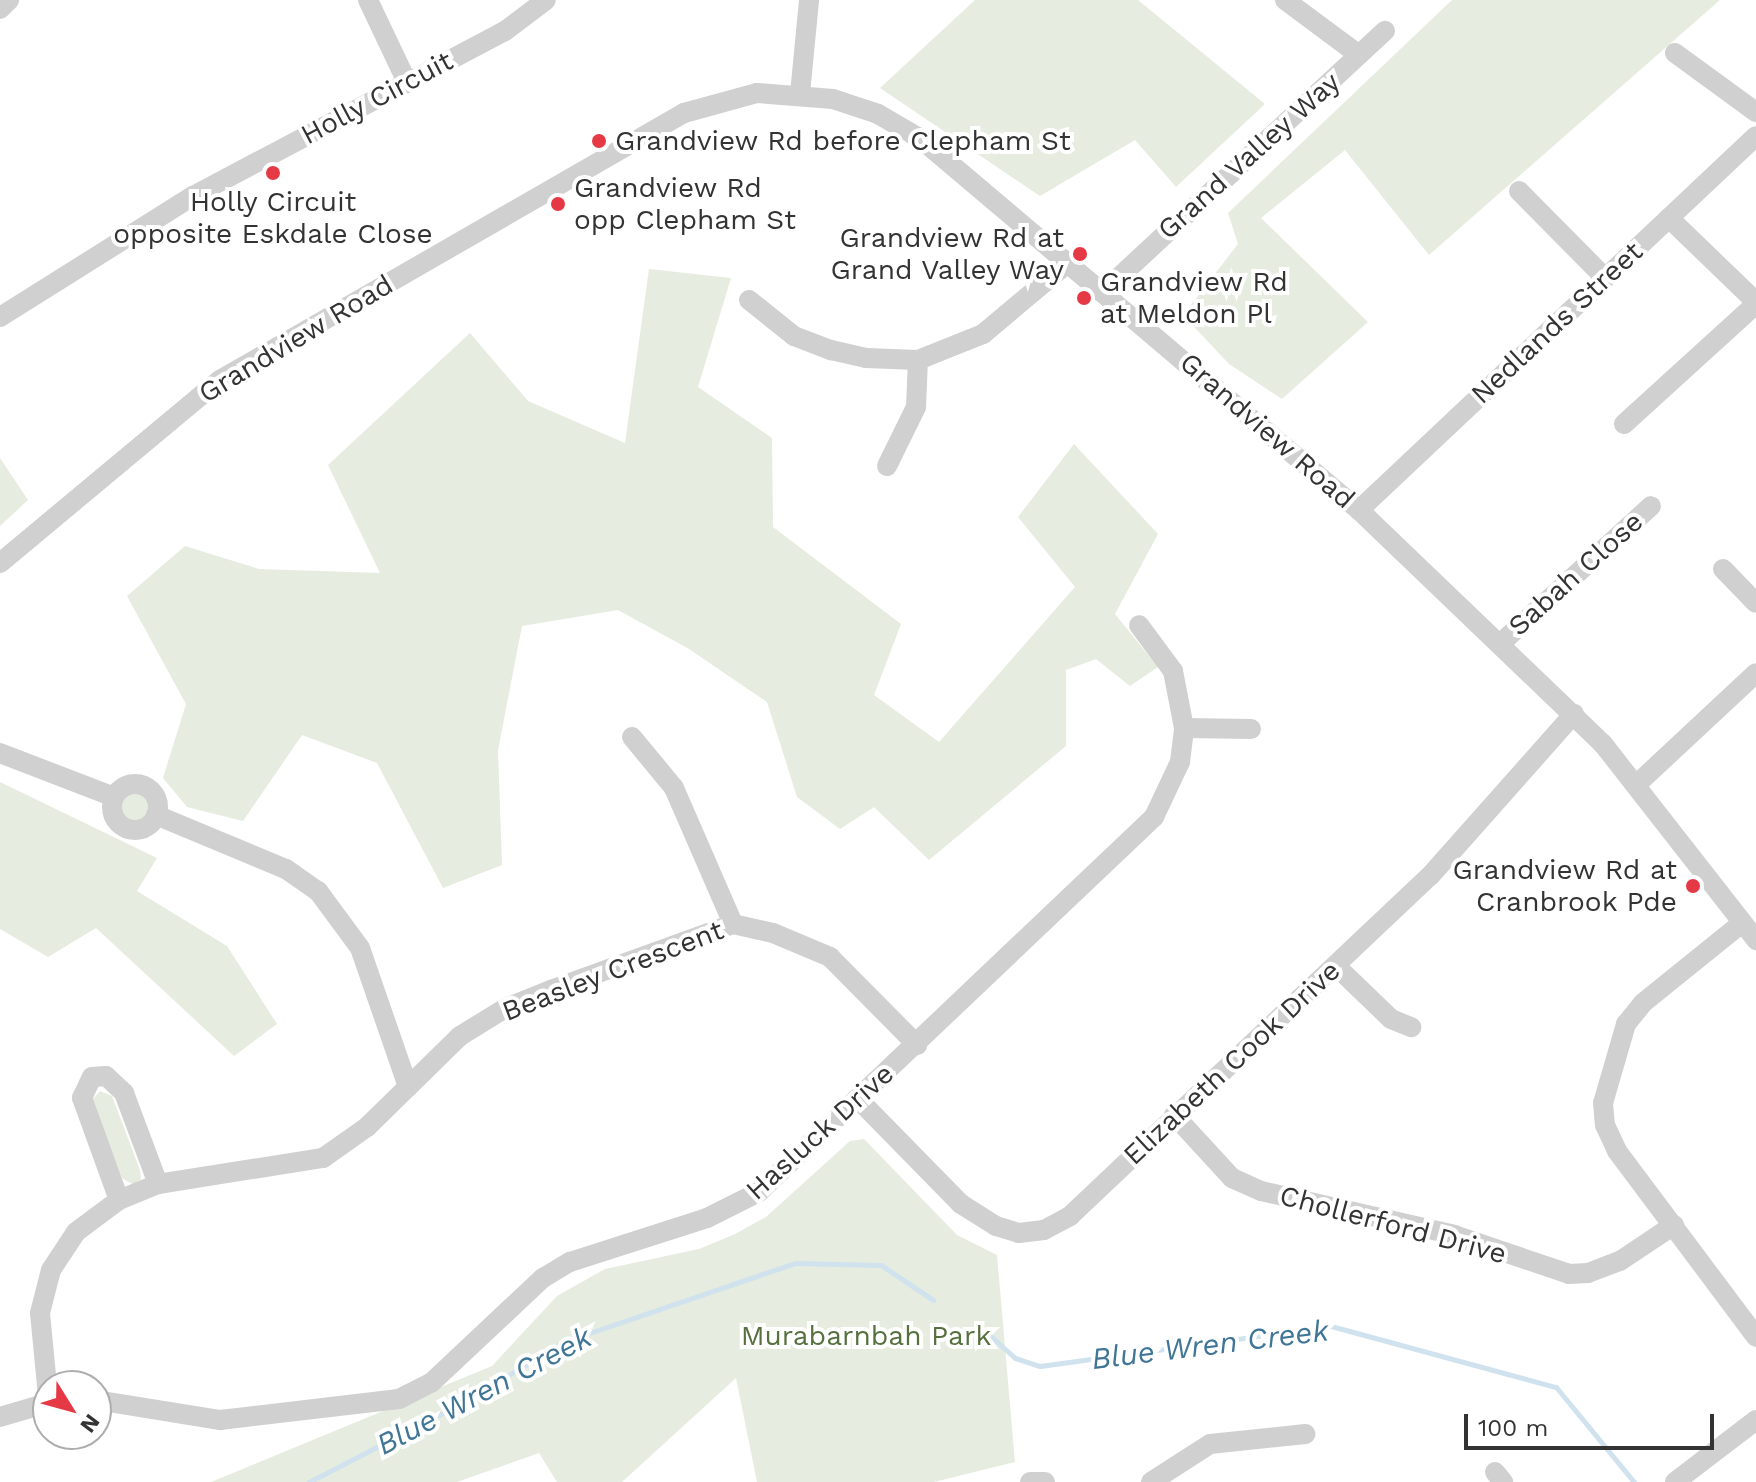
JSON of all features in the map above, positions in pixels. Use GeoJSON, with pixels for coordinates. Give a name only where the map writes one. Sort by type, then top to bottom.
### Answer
{"type":"FeatureCollection","features":[{"type":"Feature","properties":{"kind":"street"},"geometry":{"type":"LineString","coordinates":[[0,9],[9,0]]}},
{"type":"Feature","properties":{"kind":"street"},"geometry":{"type":"LineString","coordinates":[[368,0],[406,80]]}},
{"type":"Feature","properties":{"kind":"street","name":"Holly Circuit"},"geometry":{"type":"LineString","coordinates":[[0,317],[193,196],[406,80],[505,31],[546,0]]}},
{"type":"Feature","properties":{"kind":"street"},"geometry":{"type":"LineString","coordinates":[[800,94],[809,0]]}},
{"type":"Feature","properties":{"kind":"street","name":"Grand Valley Way"},"geometry":{"type":"LineString","coordinates":[[1285,0],[1359,55]]}},
{"type":"Feature","properties":{"kind":"street","name":"Grand Valley Way"},"geometry":{"type":"LineString","coordinates":[[1104,291],[1385,31]]}},
{"type":"Feature","properties":{"kind":"street"},"geometry":{"type":"LineString","coordinates":[[1675,53],[1756,112]]}},
{"type":"Feature","properties":{"kind":"street","name":"Grandview Road"},"geometry":{"type":"LineString","coordinates":[[0,563],[220,380],[684,113],[732,96],[800,94],[854,104],[900,126],[1070,261],[1359,510],[1574,714],[1636,785],[1756,940]]}},
{"type":"Feature","properties":{"kind":"street","name":"Nedlands Street"},"geometry":{"type":"LineString","coordinates":[[1359,510],[1756,136]]}},
{"type":"Feature","properties":{"kind":"street"},"geometry":{"type":"LineString","coordinates":[[1519,191],[1605,278]]}},
{"type":"Feature","properties":{"kind":"street"},"geometry":{"type":"LineString","coordinates":[[1624,424],[1756,303],[1669,218]]}},
{"type":"Feature","properties":{"kind":"street"},"geometry":{"type":"LineString","coordinates":[[749,300],[794,336],[831,350],[866,358],[918,360],[983,334],[1070,261]]}},
{"type":"Feature","properties":{"kind":"street"},"geometry":{"type":"LineString","coordinates":[[887,466],[916,407],[918,360]]}},
{"type":"Feature","properties":{"kind":"street","name":"Sabah Close"},"geometry":{"type":"LineString","coordinates":[[1501,643],[1651,506]]}},
{"type":"Feature","properties":{"kind":"street"},"geometry":{"type":"LineString","coordinates":[[1723,569],[1756,603]]}},
{"type":"Feature","properties":{"kind":"street","name":"Hasluck Drive"},"geometry":{"type":"LineString","coordinates":[[112,1403],[220,1420],[374,1405],[421,1391],[543,1278],[597,1250],[742,1203],[859,1100],[1154,817],[1180,762],[1184,728],[1173,671],[1139,625]]}},
{"type":"Feature","properties":{"kind":"street"},"geometry":{"type":"LineString","coordinates":[[1636,785],[1756,673]]}},
{"type":"Feature","properties":{"kind":"street","name":"Elizabeth Cook Drive"},"geometry":{"type":"LineString","coordinates":[[859,1100],[961,1204],[996,1226],[1019,1233],[1044,1230],[1070,1216],[1430,876],[1574,714]]}},
{"type":"Feature","properties":{"kind":"street"},"geometry":{"type":"LineString","coordinates":[[1184,728],[1251,729]]}},
{"type":"Feature","properties":{"kind":"street"},"geometry":{"type":"LineString","coordinates":[[632,737],[674,788],[733,924]]}},
{"type":"Feature","properties":{"kind":"street"},"geometry":{"type":"LineString","coordinates":[[0,753],[114,797]]}},
{"type":"Feature","properties":{"kind":"street"},"geometry":{"type":"LineString","coordinates":[[140,785],[156,799],[156,815],[140,829],[126,828],[112,812],[114,797],[125,786],[140,785]]}},
{"type":"Feature","properties":{"kind":"street"},"geometry":{"type":"LineString","coordinates":[[156,815],[286,869],[318,891],[360,948],[408,1087]]}},
{"type":"Feature","properties":{"kind":"street"},"geometry":{"type":"LineString","coordinates":[[1742,923],[1643,1003],[1626,1024],[1611,1063],[1605,1125],[1617,1151],[1756,1337]]}},
{"type":"Feature","properties":{"kind":"street","name":"Beasley Crescent"},"geometry":{"type":"LineString","coordinates":[[45,1370],[40,1313],[51,1270],[76,1232],[119,1200],[158,1184],[323,1158],[367,1127],[460,1036],[504,1009],[733,924],[773,933],[830,957],[917,1045]]}},
{"type":"Feature","properties":{"kind":"street"},"geometry":{"type":"LineString","coordinates":[[1336,966],[1391,1019],[1411,1027]]}},
{"type":"Feature","properties":{"kind":"street"},"geometry":{"type":"LineString","coordinates":[[119,1200],[82,1098],[92,1077],[106,1076],[124,1093],[158,1184]]}},
{"type":"Feature","properties":{"kind":"street","name":"Chollerford Drive"},"geometry":{"type":"LineString","coordinates":[[1174,1115],[1232,1178],[1261,1191],[1454,1235],[1569,1274],[1588,1273],[1620,1261],[1674,1225]]}},
{"type":"Feature","properties":{"kind":"street"},"geometry":{"type":"LineString","coordinates":[[0,1417],[32,1408]]}},
{"type":"Feature","properties":{"kind":"street"},"geometry":{"type":"LineString","coordinates":[[1675,1482],[1756,1420]]}},
{"type":"Feature","properties":{"kind":"street"},"geometry":{"type":"LineString","coordinates":[[1151,1482],[1210,1444],[1305,1434]]}},
{"type":"Feature","properties":{"kind":"street"},"geometry":{"type":"LineString","coordinates":[[1030,1482],[1045,1482]]}},
{"type":"Feature","properties":{"kind":"green space"},"geometry":{"type":"Polygon","coordinates":[[[975,0],[1138,0],[1265,104],[1176,187],[1135,140],[1040,196],[880,88],[975,0]]]}},
{"type":"Feature","properties":{"kind":"green space"},"geometry":{"type":"Polygon","coordinates":[[[1452,0],[1720,0],[1429,255],[1345,150],[1261,218],[1368,322],[1282,399],[1229,364],[1183,315],[1238,244],[1228,213],[1452,0]]]}},
{"type":"Feature","properties":{"kind":"green space"},"geometry":{"type":"Polygon","coordinates":[[[649,269],[731,278],[698,387],[772,438],[773,527],[901,624],[874,695],[939,742],[1075,587],[1018,517],[1074,444],[1158,534],[1115,614],[1158,667],[1130,686],[1096,659],[1066,670],[1066,746],[929,860],[874,807],[840,829],[797,797],[767,702],[689,649],[618,610],[522,626],[498,750],[502,865],[443,888],[377,763],[302,735],[243,821],[187,807],[163,778],[186,704],[127,596],[185,546],[259,569],[380,573],[328,465],[470,333],[528,401],[625,443],[649,269]]]}},
{"type":"Feature","properties":{"kind":"green space"},"geometry":{"type":"Polygon","coordinates":[[[0,458],[28,500],[0,526],[0,458]]]}},
{"type":"Feature","properties":{"kind":"green space"},"geometry":{"type":"Polygon","coordinates":[[[0,782],[157,858],[137,891],[227,946],[277,1024],[234,1056],[96,928],[48,957],[0,929],[0,782]]]}},
{"type":"Feature","properties":{"kind":"green space"},"geometry":{"type":"Polygon","coordinates":[[[134,792],[145,796],[149,807],[145,818],[134,822],[123,818],[119,807],[123,796],[134,792]]]}},
{"type":"Feature","properties":{"kind":"green space"},"geometry":{"type":"Polygon","coordinates":[[[100,1091],[112,1096],[140,1170],[141,1179],[134,1185],[122,1178],[94,1107],[93,1099],[100,1091]]]}},
{"type":"Feature","properties":{"kind":"green space","name":"Murabarnbah Park"},"geometry":{"type":"Polygon","coordinates":[[[864,1139],[957,1235],[997,1255],[1015,1462],[934,1482],[757,1482],[736,1378],[622,1482],[557,1482],[539,1453],[457,1482],[211,1482],[492,1366],[557,1296],[605,1269],[699,1249],[735,1234],[766,1217],[850,1141],[864,1139]]]}},
{"type":"Feature","properties":{"kind":"waterway","name":"Blue Wren Creek"},"geometry":{"type":"LineString","coordinates":[[309,1482],[469,1399],[563,1342],[795,1263],[881,1265],[933,1300]]}},
{"type":"Feature","properties":{"kind":"waterway","name":"Blue Wren Creek"},"geometry":{"type":"LineString","coordinates":[[985,1331],[1015,1358],[1040,1366],[1331,1326],[1556,1387],[1634,1482]]}},
{"type":"Feature","properties":{"kind":"place","name":"Grandview Rd before Clepham St"},"geometry":{"type":"Point","coordinates":[599,141]}},
{"type":"Feature","properties":{"kind":"place","name":"Holly Circuit opposite Eskdale Close"},"geometry":{"type":"Point","coordinates":[273,173]}},
{"type":"Feature","properties":{"kind":"place","name":"Grandview Rd opp Clepham St"},"geometry":{"type":"Point","coordinates":[558,204]}},
{"type":"Feature","properties":{"kind":"place","name":"Grandview Rd at Grand Valley Way"},"geometry":{"type":"Point","coordinates":[1080,254]}},
{"type":"Feature","properties":{"kind":"place","name":"Grandview Rd at Meldon Pl"},"geometry":{"type":"Point","coordinates":[1084,298]}},
{"type":"Feature","properties":{"kind":"place","name":"Grandview Rd at Cranbrook Pde"},"geometry":{"type":"Point","coordinates":[1693,886]}}]}
